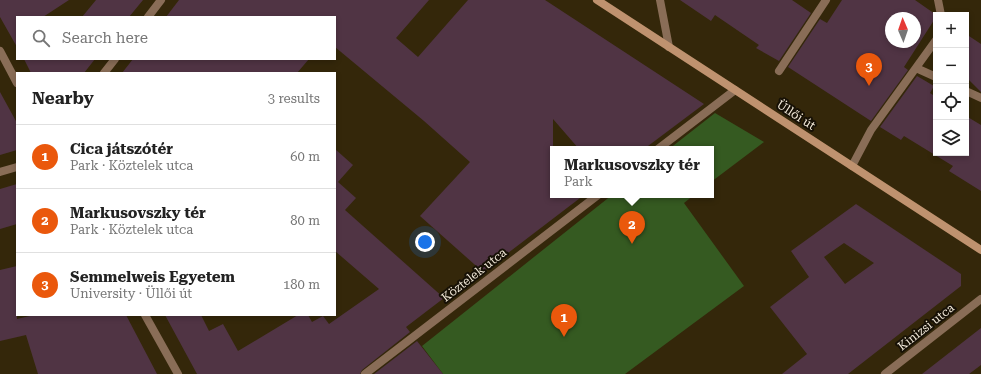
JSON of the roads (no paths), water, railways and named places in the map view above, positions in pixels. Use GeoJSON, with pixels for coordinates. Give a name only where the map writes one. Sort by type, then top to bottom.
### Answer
{"type":"FeatureCollection","features":[{"type":"Feature","properties":{"kind":"main road","name":"Üllői út"},"geometry":{"type":"LineString","coordinates":[[597,0],[981,250]]}},
{"type":"Feature","properties":{"kind":"street"},"geometry":{"type":"LineString","coordinates":[[149,16],[161,0]]}},
{"type":"Feature","properties":{"kind":"street"},"geometry":{"type":"LineString","coordinates":[[660,0],[669,47]]}},
{"type":"Feature","properties":{"kind":"street"},"geometry":{"type":"LineString","coordinates":[[779,71],[826,0]]}},
{"type":"Feature","properties":{"kind":"street"},"geometry":{"type":"LineString","coordinates":[[938,0],[940,12]]}},
{"type":"Feature","properties":{"kind":"street"},"geometry":{"type":"LineString","coordinates":[[852,166],[871,130],[933,44]]}},
{"type":"Feature","properties":{"kind":"street"},"geometry":{"type":"LineString","coordinates":[[0,51],[16,81]]}},
{"type":"Feature","properties":{"kind":"street"},"geometry":{"type":"LineString","coordinates":[[105,72],[114,60]]}},
{"type":"Feature","properties":{"kind":"street"},"geometry":{"type":"LineString","coordinates":[[916,68],[933,76]]}},
{"type":"Feature","properties":{"kind":"street"},"geometry":{"type":"LineString","coordinates":[[662,146],[735,90]]}},
{"type":"Feature","properties":{"kind":"street"},"geometry":{"type":"LineString","coordinates":[[969,92],[981,98]]}},
{"type":"Feature","properties":{"kind":"street"},"geometry":{"type":"LineString","coordinates":[[0,172],[16,166]]}},
{"type":"Feature","properties":{"kind":"street","name":"Köztelek utca"},"geometry":{"type":"LineString","coordinates":[[365,374],[594,198]]}},
{"type":"Feature","properties":{"kind":"street","name":"Kinizsi utca"},"geometry":{"type":"LineString","coordinates":[[885,374],[981,299]]}},
{"type":"Feature","properties":{"kind":"street"},"geometry":{"type":"LineString","coordinates":[[146,316],[178,374]]}},
{"type":"Feature","properties":{"kind":"place","name":"Semmelweis Egyetem"},"geometry":{"type":"Point","coordinates":[869,86]}},
{"type":"Feature","properties":{"kind":"place","name":"Markusovszky tér"},"geometry":{"type":"Point","coordinates":[632,244]}},
{"type":"Feature","properties":{"kind":"place","name":"Cica játszótér"},"geometry":{"type":"Point","coordinates":[564,337]}}]}
